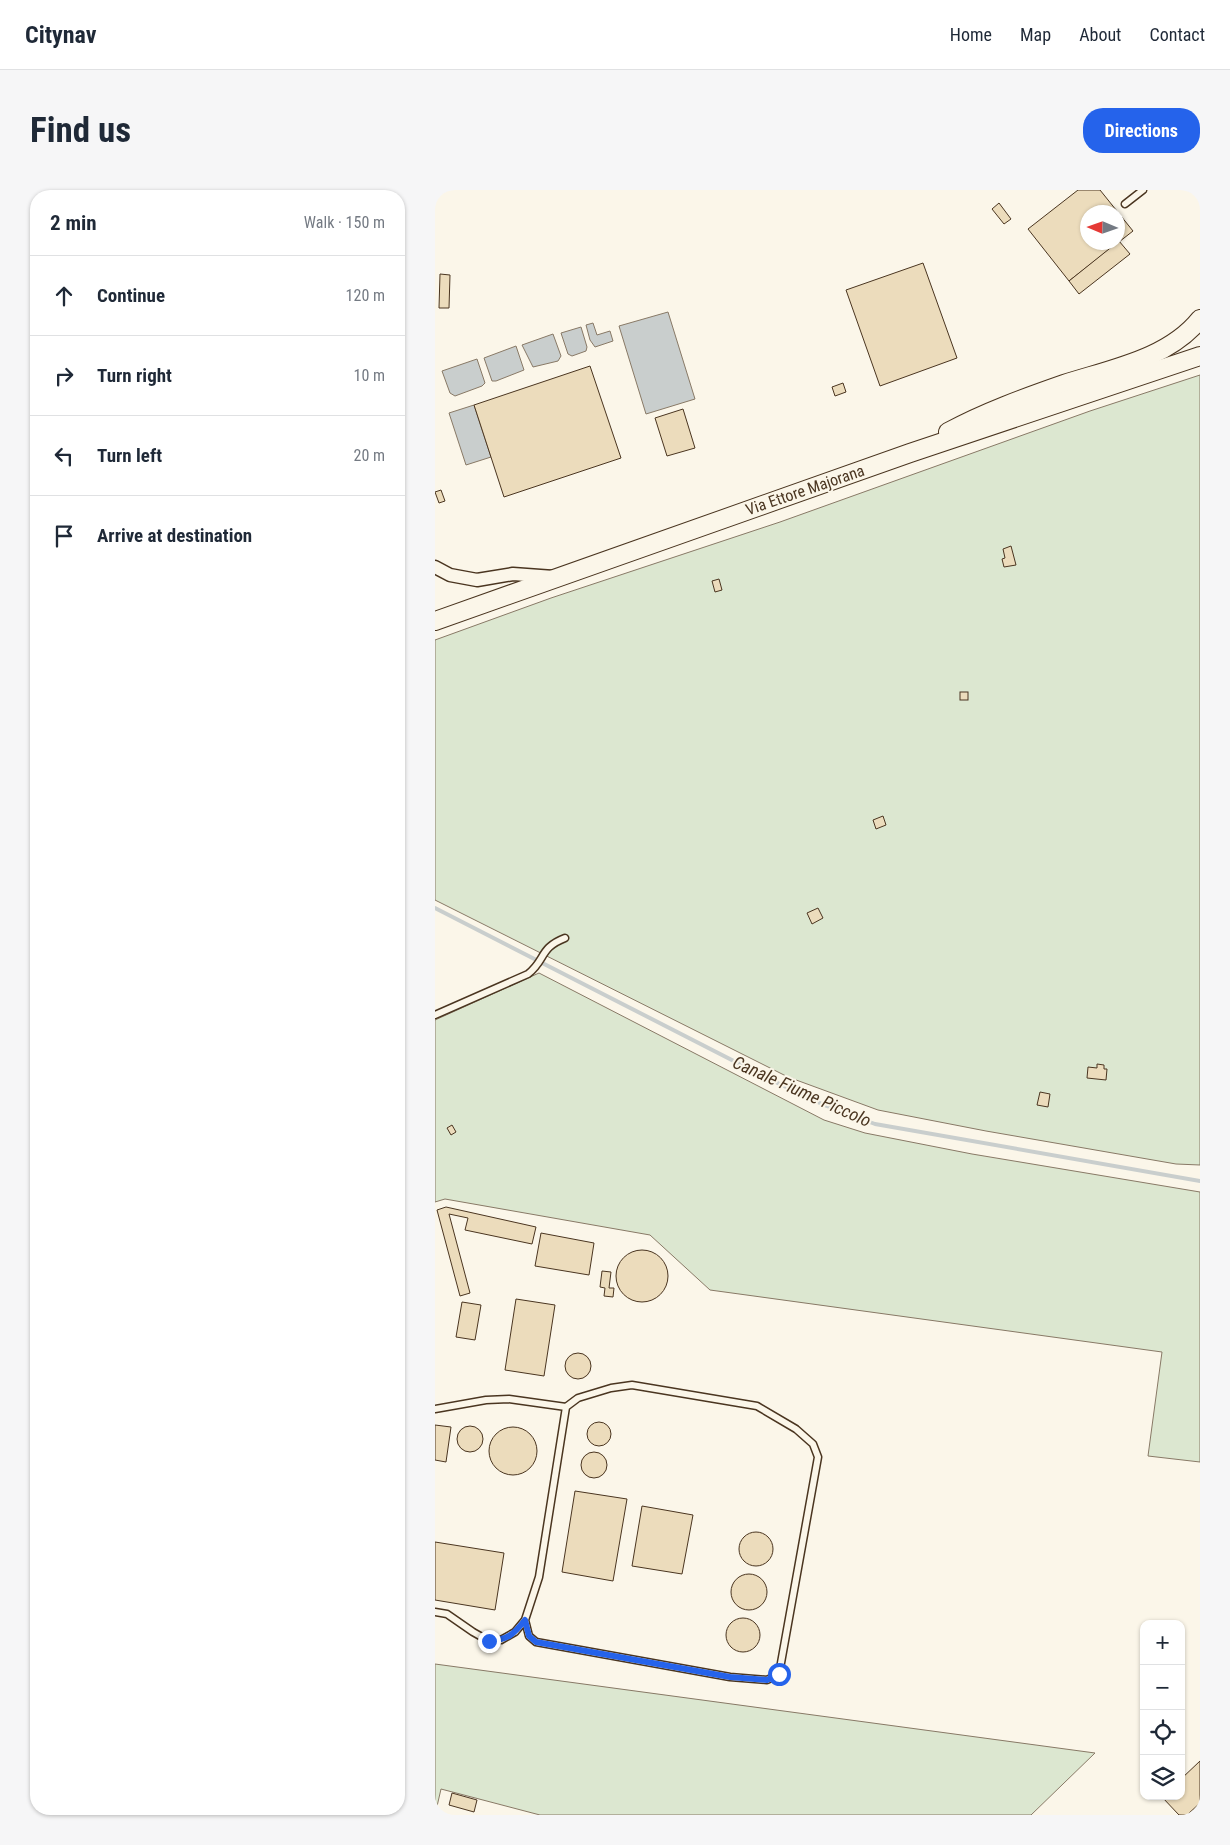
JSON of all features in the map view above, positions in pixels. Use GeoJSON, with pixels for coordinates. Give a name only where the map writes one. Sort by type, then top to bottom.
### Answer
{"type":"FeatureCollection","features":[{"type":"Feature","properties":{"kind":"main road"},"geometry":{"type":"LineString","coordinates":[[910,453],[974,418],[1137,360],[1169,346],[1200,319]]}},
{"type":"Feature","properties":{"kind":"main road","name":"Via Ettore Majorana"},"geometry":{"type":"LineString","coordinates":[[435,621],[910,453],[1200,356]]}},
{"type":"Feature","properties":{"kind":"main road"},"geometry":{"type":"LineString","coordinates":[[910,453],[993,437],[1200,369]]}},
{"type":"Feature","properties":{"kind":"street"},"geometry":{"type":"LineString","coordinates":[[435,567],[450,575],[477,580],[513,574],[559,578]]}},
{"type":"Feature","properties":{"kind":"lane"},"geometry":{"type":"LineString","coordinates":[[1125,204],[1143,190]]}},
{"type":"Feature","properties":{"kind":"lane"},"geometry":{"type":"LineString","coordinates":[[435,1015],[528,974],[535,969],[552,943],[565,938]]}},
{"type":"Feature","properties":{"kind":"lane"},"geometry":{"type":"LineString","coordinates":[[435,1612],[447,1614],[489,1641],[501,1640],[515,1632],[525,1620],[539,1577],[566,1407],[578,1398],[611,1388],[632,1385],[757,1406],[796,1429],[813,1444],[817,1458],[779,1674],[767,1680],[730,1677],[536,1642],[529,1636],[525,1620]]}},
{"type":"Feature","properties":{"kind":"lane"},"geometry":{"type":"LineString","coordinates":[[435,1409],[486,1400],[509,1399],[566,1407]]}},
{"type":"Feature","properties":{"kind":"green space"},"geometry":{"type":"Polygon","coordinates":[[[1200,375],[1200,1165],[1176,1164],[878,1110],[788,1077],[435,900],[435,640],[551,598],[780,522],[1090,411],[1200,375]]]}},
{"type":"Feature","properties":{"kind":"green space"},"geometry":{"type":"Polygon","coordinates":[[[539,973],[824,1120],[865,1133],[972,1154],[1200,1192],[1200,1462],[1148,1456],[1162,1352],[710,1290],[650,1235],[445,1199],[435,1202],[435,1020],[539,973]]]}},
{"type":"Feature","properties":{"kind":"green space"},"geometry":{"type":"Polygon","coordinates":[[[435,1664],[1095,1753],[1031,1815],[540,1815],[441,1789],[435,1815],[435,1664]]]}},
{"type":"Feature","properties":{"kind":"shaded area"},"geometry":{"type":"Polygon","coordinates":[[[668,312],[695,399],[646,414],[619,326],[668,312]]]}},
{"type":"Feature","properties":{"kind":"shaded area"},"geometry":{"type":"Polygon","coordinates":[[[593,323],[597,335],[610,331],[613,341],[595,347],[590,340],[586,325],[593,323]]]}},
{"type":"Feature","properties":{"kind":"shaded area"},"geometry":{"type":"Polygon","coordinates":[[[581,327],[587,347],[586,351],[572,356],[568,354],[561,333],[581,327]]]}},
{"type":"Feature","properties":{"kind":"shaded area"},"geometry":{"type":"Polygon","coordinates":[[[553,334],[561,356],[558,361],[533,367],[522,345],[553,334]]]}},
{"type":"Feature","properties":{"kind":"shaded area"},"geometry":{"type":"Polygon","coordinates":[[[516,346],[524,370],[492,381],[484,358],[516,346]]]}},
{"type":"Feature","properties":{"kind":"shaded area"},"geometry":{"type":"Polygon","coordinates":[[[477,359],[485,383],[482,386],[455,396],[450,393],[442,371],[477,359]]]}},
{"type":"Feature","properties":{"kind":"shaded area"},"geometry":{"type":"Polygon","coordinates":[[[474,405],[491,457],[466,465],[449,413],[474,405]]]}},
{"type":"Feature","properties":{"kind":"building"},"geometry":{"type":"Polygon","coordinates":[[[1078,190],[1100,190],[1112,205],[1080,205],[1080,250],[1109,250],[1069,281],[1028,229],[1078,190]]]}},
{"type":"Feature","properties":{"kind":"building"},"geometry":{"type":"Polygon","coordinates":[[[999,203],[1011,219],[1004,224],[992,209],[999,203]]]}},
{"type":"Feature","properties":{"kind":"building"},"geometry":{"type":"Polygon","coordinates":[[[1125,221],[1133,231],[1125,237],[1125,221]]]}},
{"type":"Feature","properties":{"kind":"building"},"geometry":{"type":"Polygon","coordinates":[[[1125,248],[1130,254],[1079,294],[1069,281],[1108,250],[1125,250],[1125,248]]]}},
{"type":"Feature","properties":{"kind":"building"},"geometry":{"type":"Polygon","coordinates":[[[923,263],[957,358],[880,386],[846,290],[923,263]]]}},
{"type":"Feature","properties":{"kind":"building"},"geometry":{"type":"Polygon","coordinates":[[[440,274],[450,275],[449,308],[439,308],[440,274]]]}},
{"type":"Feature","properties":{"kind":"building"},"geometry":{"type":"Polygon","coordinates":[[[590,366],[621,458],[504,497],[474,405],[590,366]]]}},
{"type":"Feature","properties":{"kind":"building"},"geometry":{"type":"Polygon","coordinates":[[[843,383],[846,392],[835,396],[832,387],[843,383]]]}},
{"type":"Feature","properties":{"kind":"building"},"geometry":{"type":"Polygon","coordinates":[[[683,409],[695,448],[667,456],[655,418],[683,409]]]}},
{"type":"Feature","properties":{"kind":"building"},"geometry":{"type":"Polygon","coordinates":[[[441,490],[445,501],[439,503],[435,492],[441,490]]]}},
{"type":"Feature","properties":{"kind":"building"},"geometry":{"type":"Polygon","coordinates":[[[1011,546],[1016,565],[1004,567],[1002,559],[1005,558],[1003,549],[1011,546]]]}},
{"type":"Feature","properties":{"kind":"building"},"geometry":{"type":"Polygon","coordinates":[[[719,579],[722,590],[715,592],[712,581],[719,579]]]}},
{"type":"Feature","properties":{"kind":"building"},"geometry":{"type":"Polygon","coordinates":[[[960,692],[968,692],[968,700],[960,700],[960,692]]]}},
{"type":"Feature","properties":{"kind":"building"},"geometry":{"type":"Polygon","coordinates":[[[883,816],[886,825],[876,829],[873,820],[883,816]]]}},
{"type":"Feature","properties":{"kind":"building"},"geometry":{"type":"Polygon","coordinates":[[[818,908],[823,918],[812,924],[807,913],[818,908]]]}},
{"type":"Feature","properties":{"kind":"building"},"geometry":{"type":"Polygon","coordinates":[[[1097,1064],[1104,1065],[1104,1069],[1107,1069],[1106,1080],[1087,1078],[1088,1067],[1097,1068],[1097,1064]]]}},
{"type":"Feature","properties":{"kind":"building"},"geometry":{"type":"Polygon","coordinates":[[[1040,1092],[1050,1094],[1048,1107],[1037,1105],[1040,1092]]]}},
{"type":"Feature","properties":{"kind":"building"},"geometry":{"type":"Polygon","coordinates":[[[452,1125],[456,1132],[451,1135],[447,1128],[452,1125]]]}},
{"type":"Feature","properties":{"kind":"building"},"geometry":{"type":"Polygon","coordinates":[[[446,1207],[536,1227],[532,1244],[465,1230],[468,1218],[449,1214],[470,1293],[460,1296],[437,1210],[446,1207]]]}},
{"type":"Feature","properties":{"kind":"building"},"geometry":{"type":"Polygon","coordinates":[[[541,1233],[594,1243],[589,1275],[535,1266],[541,1233]]]}},
{"type":"Feature","properties":{"kind":"building"},"geometry":{"type":"Polygon","coordinates":[[[642,1250],[652,1252],[660,1258],[666,1266],[668,1276],[666,1286],[660,1294],[652,1300],[642,1302],[632,1300],[624,1294],[618,1286],[616,1276],[618,1266],[624,1258],[632,1252],[642,1250]]]}},
{"type":"Feature","properties":{"kind":"building"},"geometry":{"type":"Polygon","coordinates":[[[602,1271],[611,1272],[609,1288],[614,1288],[613,1297],[604,1296],[605,1288],[600,1287],[602,1271]]]}},
{"type":"Feature","properties":{"kind":"building"},"geometry":{"type":"Polygon","coordinates":[[[516,1299],[555,1305],[544,1376],[505,1370],[516,1299]]]}},
{"type":"Feature","properties":{"kind":"building"},"geometry":{"type":"Polygon","coordinates":[[[462,1302],[481,1305],[475,1340],[456,1337],[462,1302]]]}},
{"type":"Feature","properties":{"kind":"building"},"geometry":{"type":"Polygon","coordinates":[[[578,1353],[587,1357],[591,1366],[587,1375],[578,1379],[569,1375],[565,1366],[569,1357],[578,1353]]]}},
{"type":"Feature","properties":{"kind":"building"},"geometry":{"type":"Polygon","coordinates":[[[599,1422],[608,1425],[611,1434],[608,1443],[599,1446],[590,1443],[587,1434],[590,1425],[599,1422]]]}},
{"type":"Feature","properties":{"kind":"building"},"geometry":{"type":"Polygon","coordinates":[[[435,1425],[451,1427],[446,1462],[435,1460],[435,1425]]]}},
{"type":"Feature","properties":{"kind":"building"},"geometry":{"type":"Polygon","coordinates":[[[470,1426],[479,1430],[483,1439],[479,1448],[470,1452],[461,1448],[457,1439],[461,1430],[470,1426]]]}},
{"type":"Feature","properties":{"kind":"building"},"geometry":{"type":"Polygon","coordinates":[[[513,1427],[522,1429],[530,1434],[535,1442],[537,1451],[535,1460],[530,1468],[522,1473],[513,1475],[504,1473],[496,1468],[491,1460],[489,1451],[491,1442],[496,1434],[504,1429],[513,1427]]]}},
{"type":"Feature","properties":{"kind":"building"},"geometry":{"type":"Polygon","coordinates":[[[594,1452],[603,1456],[607,1465],[603,1474],[594,1478],[585,1474],[581,1465],[585,1456],[594,1452]]]}},
{"type":"Feature","properties":{"kind":"building"},"geometry":{"type":"Polygon","coordinates":[[[575,1491],[627,1499],[613,1581],[562,1572],[575,1491]]]}},
{"type":"Feature","properties":{"kind":"building"},"geometry":{"type":"Polygon","coordinates":[[[642,1506],[693,1515],[682,1574],[632,1566],[642,1506]]]}},
{"type":"Feature","properties":{"kind":"building"},"geometry":{"type":"Polygon","coordinates":[[[756,1532],[763,1533],[768,1537],[772,1542],[772,1556],[768,1561],[763,1565],[756,1566],[749,1565],[744,1561],[740,1556],[739,1549],[740,1542],[744,1537],[749,1533],[756,1532]]]}},
{"type":"Feature","properties":{"kind":"building"},"geometry":{"type":"Polygon","coordinates":[[[435,1542],[504,1553],[495,1610],[435,1600],[435,1542]]]}},
{"type":"Feature","properties":{"kind":"building"},"geometry":{"type":"Polygon","coordinates":[[[749,1574],[756,1575],[762,1579],[766,1585],[766,1599],[762,1605],[756,1609],[749,1610],[742,1609],[736,1605],[732,1599],[731,1592],[732,1585],[736,1579],[742,1575],[749,1574]]]}},
{"type":"Feature","properties":{"kind":"building"},"geometry":{"type":"Polygon","coordinates":[[[743,1618],[755,1623],[760,1635],[755,1647],[743,1652],[731,1647],[726,1635],[731,1623],[743,1618]]]}},
{"type":"Feature","properties":{"kind":"building"},"geometry":{"type":"Polygon","coordinates":[[[1200,1761],[1200,1803],[1187,1815],[1179,1815],[1165,1800],[1185,1800],[1185,1775],[1200,1761]]]}},
{"type":"Feature","properties":{"kind":"building"},"geometry":{"type":"Polygon","coordinates":[[[452,1793],[477,1800],[474,1812],[449,1805],[452,1793]]]}},
{"type":"Feature","properties":{"kind":"waterway","name":"Canale Fiume Piccolo"},"geometry":{"type":"LineString","coordinates":[[435,908],[767,1078],[824,1105],[875,1124],[1200,1181]]}},
{"type":"Feature","properties":{"kind":"route"},"geometry":{"type":"LineString","coordinates":[[489,1641],[501,1640],[515,1632],[525,1620],[529,1636],[536,1642],[730,1677],[767,1680],[779,1674]]}}]}
